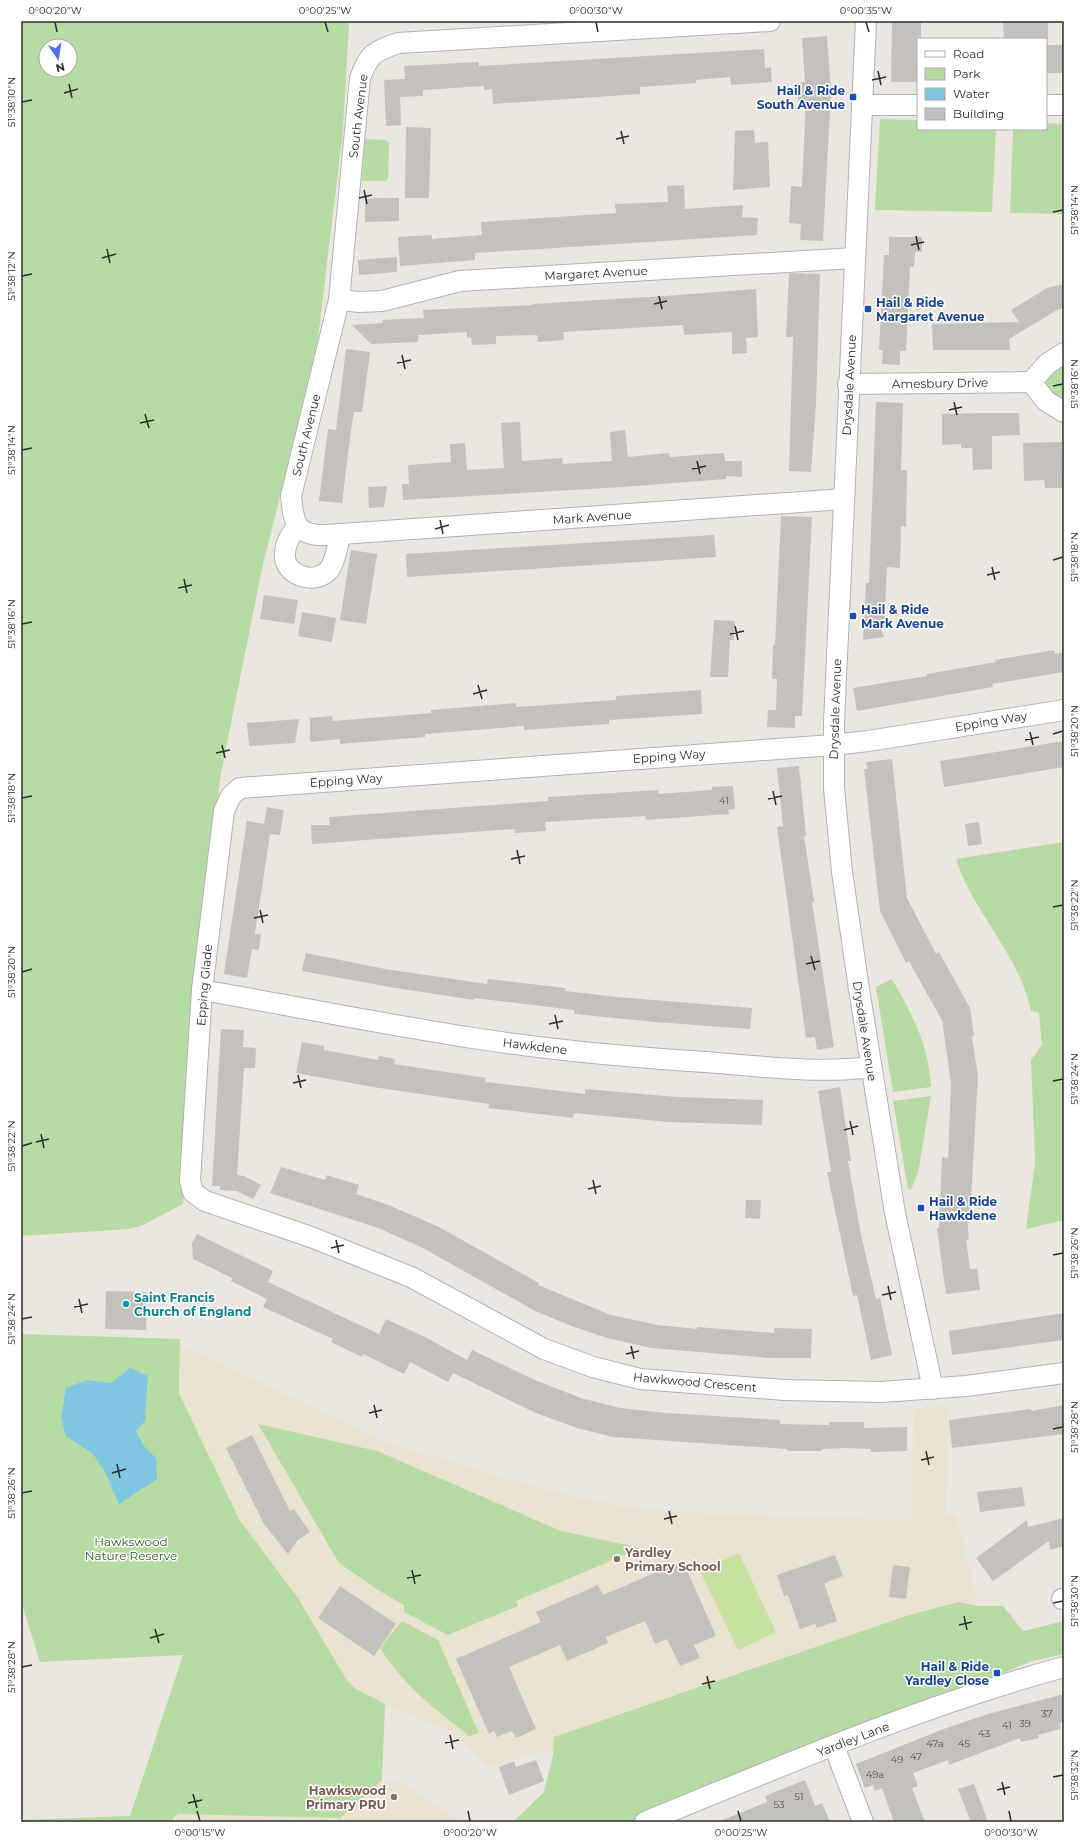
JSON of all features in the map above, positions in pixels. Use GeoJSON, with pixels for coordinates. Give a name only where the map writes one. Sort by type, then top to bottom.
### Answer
{"type":"FeatureCollection","features":[{"type":"Feature","properties":{"kind":"street","name":"South Avenue"},"geometry":{"type":"LineString","coordinates":[[297,526],[293,513],[291,496],[339,300],[360,78],[367,60],[382,49],[398,43],[770,21]]}},
{"type":"Feature","properties":{"kind":"street","name":"Drysdale Avenue"},"geometry":{"type":"LineString","coordinates":[[866,21],[848,384],[833,745],[834,788],[842,872],[871,1067],[895,1213],[933,1389]]}},
{"type":"Feature","properties":{"kind":"street"},"geometry":{"type":"LineString","coordinates":[[862,105],[917,105]]}},
{"type":"Feature","properties":{"kind":"street"},"geometry":{"type":"LineString","coordinates":[[1047,105],[1064,105]]}},
{"type":"Feature","properties":{"kind":"street","name":"Margaret Avenue"},"geometry":{"type":"LineString","coordinates":[[339,300],[360,302],[382,301],[460,281],[855,258]]}},
{"type":"Feature","properties":{"kind":"street"},"geometry":{"type":"LineString","coordinates":[[1064,353],[1047,364],[1031,382],[1037,392],[1046,401],[1064,412]]}},
{"type":"Feature","properties":{"kind":"street","name":"Amesbury Drive"},"geometry":{"type":"LineString","coordinates":[[848,384],[1031,382]]}},
{"type":"Feature","properties":{"kind":"street","name":"Mark Avenue"},"geometry":{"type":"LineString","coordinates":[[297,526],[304,532],[318,535],[341,534],[844,499]]}},
{"type":"Feature","properties":{"kind":"street"},"geometry":{"type":"LineString","coordinates":[[297,526],[286,544],[284,555],[286,564],[295,573],[305,577],[313,578],[328,570],[334,558],[341,534]]}},
{"type":"Feature","properties":{"kind":"street","name":"Epping Way"},"geometry":{"type":"LineString","coordinates":[[272,785],[833,745],[868,741],[1064,710]]}},
{"type":"Feature","properties":{"kind":"street","name":"Epping Glade"},"geometry":{"type":"LineString","coordinates":[[217,1206],[205,1201],[193,1192],[190,1180],[202,990],[224,811],[231,796],[240,788],[272,785]]}},
{"type":"Feature","properties":{"kind":"street","name":"Hawkdene"},"geometry":{"type":"LineString","coordinates":[[202,990],[434,1032],[534,1047],[659,1059],[775,1067],[838,1070],[871,1067]]}},
{"type":"Feature","properties":{"kind":"street","name":"Hawkwood Crescent"},"geometry":{"type":"LineString","coordinates":[[217,1206],[311,1237],[411,1277],[544,1349],[593,1367],[640,1379],[785,1390],[881,1392],[933,1389],[1064,1373]]}},
{"type":"Feature","properties":{"kind":"street","name":"Yardley Lane"},"geometry":{"type":"LineString","coordinates":[[645,1822],[834,1746],[979,1692],[1064,1667]]}},
{"type":"Feature","properties":{"kind":"street"},"geometry":{"type":"LineString","coordinates":[[834,1746],[863,1822]]}},
{"type":"Feature","properties":{"kind":"shaded area","name":"Yardley Primary School"},"geometry":{"type":"Polygon","coordinates":[[[179,1344],[388,1443],[532,1486],[577,1497],[628,1507],[695,1513],[805,1518],[912,1519],[914,1409],[948,1405],[946,1516],[956,1516],[978,1606],[959,1602],[555,1737],[553,1752],[525,1755],[495,1767],[488,1766],[451,1732],[385,1704],[356,1689],[346,1679],[298,1598],[239,1519],[179,1393],[179,1344]]]}},
{"type":"Feature","properties":{"kind":"shaded area","name":"Hawkswood Primary PRU"},"geometry":{"type":"Polygon","coordinates":[[[382,1780],[400,1781],[457,1819],[485,1820],[484,1822],[169,1822],[177,1814],[340,1818],[382,1780]]]}},
{"type":"Feature","properties":{"kind":"green space"},"geometry":{"type":"Polygon","coordinates":[[[21,21],[349,21],[343,131],[316,355],[263,564],[221,773],[195,990],[183,1204],[141,1226],[128,1229],[21,1236],[21,21]]]}},
{"type":"Feature","properties":{"kind":"green space"},"geometry":{"type":"Polygon","coordinates":[[[880,119],[917,120],[917,130],[996,130],[992,212],[875,210],[880,119]]]}},
{"type":"Feature","properties":{"kind":"green space"},"geometry":{"type":"Polygon","coordinates":[[[1047,123],[1064,124],[1064,214],[1010,213],[1013,130],[1047,130],[1047,123]]]}},
{"type":"Feature","properties":{"kind":"green space"},"geometry":{"type":"Polygon","coordinates":[[[366,139],[386,140],[389,143],[388,178],[386,181],[362,181],[364,142],[366,139]]]}},
{"type":"Feature","properties":{"kind":"green space"},"geometry":{"type":"Polygon","coordinates":[[[1064,361],[1064,403],[1041,385],[1044,375],[1064,361]]]}},
{"type":"Feature","properties":{"kind":"green space"},"geometry":{"type":"Polygon","coordinates":[[[1064,842],[1064,1220],[1026,1229],[1035,1162],[1031,1060],[1042,1045],[1039,1013],[1031,1011],[1017,971],[973,898],[956,859],[1064,842]]]}},
{"type":"Feature","properties":{"kind":"green space"},"geometry":{"type":"Polygon","coordinates":[[[892,979],[913,1017],[918,1030],[927,1057],[931,1087],[893,1092],[876,987],[892,979]]]}},
{"type":"Feature","properties":{"kind":"green space"},"geometry":{"type":"Polygon","coordinates":[[[931,1096],[918,1173],[911,1189],[908,1189],[893,1101],[931,1096]]]}},
{"type":"Feature","properties":{"kind":"green space","name":"Hawkswood Nature Reserve"},"geometry":{"type":"Polygon","coordinates":[[[21,1334],[180,1339],[179,1393],[239,1519],[298,1598],[346,1679],[356,1689],[385,1704],[382,1780],[340,1818],[178,1814],[169,1822],[21,1822],[21,1820],[130,1816],[183,1655],[40,1662],[21,1601],[21,1334]]]}},
{"type":"Feature","properties":{"kind":"green space"},"geometry":{"type":"Polygon","coordinates":[[[258,1424],[377,1451],[561,1531],[641,1548],[516,1601],[518,1606],[448,1635],[404,1612],[404,1605],[378,1590],[339,1563],[258,1424]]]}},
{"type":"Feature","properties":{"kind":"green space"},"geometry":{"type":"Polygon","coordinates":[[[739,1553],[776,1632],[738,1650],[700,1571],[739,1553]]]}},
{"type":"Feature","properties":{"kind":"green space"},"geometry":{"type":"Polygon","coordinates":[[[959,1602],[978,1606],[1003,1606],[1023,1631],[1064,1621],[1064,1654],[1032,1661],[805,1753],[628,1822],[513,1822],[544,1792],[553,1755],[554,1737],[909,1615],[959,1602]]]}},
{"type":"Feature","properties":{"kind":"green space"},"geometry":{"type":"Polygon","coordinates":[[[402,1621],[438,1640],[479,1733],[469,1736],[432,1706],[410,1686],[380,1648],[402,1621]]]}},
{"type":"Feature","properties":{"kind":"water"},"geometry":{"type":"Polygon","coordinates":[[[130,1368],[148,1376],[145,1421],[136,1431],[144,1446],[156,1458],[157,1479],[119,1504],[104,1470],[93,1454],[66,1436],[61,1418],[66,1388],[87,1380],[111,1383],[130,1368]]]}},
{"type":"Feature","properties":{"kind":"building"},"geometry":{"type":"Polygon","coordinates":[[[892,21],[921,21],[921,38],[917,38],[917,82],[891,82],[892,21]]]}},
{"type":"Feature","properties":{"kind":"building"},"geometry":{"type":"Polygon","coordinates":[[[1003,21],[1048,21],[1048,39],[1004,38],[1003,21]]]}},
{"type":"Feature","properties":{"kind":"building"},"geometry":{"type":"Polygon","coordinates":[[[827,36],[831,92],[823,241],[800,240],[801,224],[789,223],[791,186],[802,187],[806,100],[798,100],[797,83],[805,82],[802,38],[827,36]]]}},
{"type":"Feature","properties":{"kind":"building"},"geometry":{"type":"Polygon","coordinates":[[[1047,45],[1064,45],[1064,73],[1047,73],[1047,45]]]}},
{"type":"Feature","properties":{"kind":"building"},"geometry":{"type":"Polygon","coordinates":[[[764,49],[765,68],[771,67],[772,82],[731,85],[730,77],[696,80],[696,83],[640,87],[640,94],[493,104],[492,89],[484,90],[484,86],[423,90],[423,96],[400,97],[401,125],[386,126],[384,80],[405,79],[404,66],[479,62],[479,66],[764,49]]]}},
{"type":"Feature","properties":{"kind":"building"},"geometry":{"type":"Polygon","coordinates":[[[406,127],[431,128],[429,198],[405,198],[406,127]]]}},
{"type":"Feature","properties":{"kind":"building"},"geometry":{"type":"Polygon","coordinates":[[[754,130],[755,143],[768,142],[770,187],[733,190],[735,131],[754,130]]]}},
{"type":"Feature","properties":{"kind":"building"},"geometry":{"type":"Polygon","coordinates":[[[684,185],[685,209],[743,205],[742,217],[758,218],[757,235],[475,253],[475,260],[400,266],[398,237],[432,235],[432,239],[482,235],[481,222],[616,213],[615,204],[668,202],[667,186],[684,185]]]}},
{"type":"Feature","properties":{"kind":"building"},"geometry":{"type":"Polygon","coordinates":[[[399,198],[399,221],[365,222],[365,199],[399,198]]]}},
{"type":"Feature","properties":{"kind":"building"},"geometry":{"type":"Polygon","coordinates":[[[889,237],[922,237],[922,252],[915,252],[914,267],[910,267],[906,351],[900,351],[900,365],[882,364],[883,350],[879,350],[884,255],[889,255],[889,237]]]}},
{"type":"Feature","properties":{"kind":"building"},"geometry":{"type":"Polygon","coordinates":[[[397,257],[397,272],[359,275],[358,260],[397,257]]]}},
{"type":"Feature","properties":{"kind":"building"},"geometry":{"type":"Polygon","coordinates":[[[789,273],[820,274],[816,403],[811,472],[789,471],[793,337],[786,337],[789,273]]]}},
{"type":"Feature","properties":{"kind":"building"},"geometry":{"type":"Polygon","coordinates":[[[1064,284],[1064,308],[1057,310],[1009,339],[1010,350],[933,350],[932,324],[1019,322],[1011,310],[1047,288],[1064,284]]]}},
{"type":"Feature","properties":{"kind":"building"},"geometry":{"type":"Polygon","coordinates":[[[756,289],[758,337],[746,338],[747,353],[732,354],[732,332],[684,335],[683,325],[563,332],[564,340],[538,342],[537,335],[496,336],[496,344],[472,345],[471,337],[467,338],[467,332],[418,335],[418,342],[371,344],[352,325],[383,323],[383,320],[424,318],[423,310],[533,305],[756,289]]]}},
{"type":"Feature","properties":{"kind":"building"},"geometry":{"type":"Polygon","coordinates":[[[346,349],[370,352],[362,412],[354,412],[342,503],[319,501],[328,429],[336,430],[346,349]]]}},
{"type":"Feature","properties":{"kind":"building"},"geometry":{"type":"Polygon","coordinates":[[[876,402],[903,403],[901,470],[907,470],[906,527],[901,526],[900,568],[887,567],[884,628],[881,629],[884,637],[863,640],[866,583],[869,583],[876,402]]]}},
{"type":"Feature","properties":{"kind":"building"},"geometry":{"type":"Polygon","coordinates":[[[1019,413],[1020,435],[992,436],[992,469],[973,470],[972,448],[961,448],[961,444],[942,445],[942,414],[1019,413]]]}},
{"type":"Feature","properties":{"kind":"building"},"geometry":{"type":"Polygon","coordinates":[[[520,422],[522,461],[562,458],[563,464],[612,461],[610,432],[625,430],[628,457],[669,453],[670,457],[724,453],[725,461],[742,461],[742,477],[726,476],[726,479],[623,487],[403,500],[402,484],[409,484],[408,465],[451,462],[450,444],[465,443],[467,470],[504,468],[501,423],[520,422]]]}},
{"type":"Feature","properties":{"kind":"building"},"geometry":{"type":"Polygon","coordinates":[[[1062,442],[1063,488],[1045,488],[1044,480],[1024,481],[1023,443],[1062,442]]]}},
{"type":"Feature","properties":{"kind":"building"},"geometry":{"type":"Polygon","coordinates":[[[387,486],[384,507],[369,508],[368,487],[387,486]]]}},
{"type":"Feature","properties":{"kind":"building"},"geometry":{"type":"Polygon","coordinates":[[[781,516],[812,517],[802,716],[795,716],[795,728],[767,727],[768,710],[776,710],[777,679],[772,679],[781,516]]]}},
{"type":"Feature","properties":{"kind":"building"},"geometry":{"type":"Polygon","coordinates":[[[714,535],[716,557],[407,577],[406,554],[714,535]]]}},
{"type":"Feature","properties":{"kind":"building"},"geometry":{"type":"Polygon","coordinates":[[[351,550],[377,554],[366,624],[340,620],[351,550]]]}},
{"type":"Feature","properties":{"kind":"building"},"geometry":{"type":"Polygon","coordinates":[[[264,595],[298,600],[294,624],[260,619],[264,595]]]}},
{"type":"Feature","properties":{"kind":"building"},"geometry":{"type":"Polygon","coordinates":[[[302,612],[336,618],[332,642],[298,636],[302,612]]]}},
{"type":"Feature","properties":{"kind":"building"},"geometry":{"type":"Polygon","coordinates":[[[714,620],[735,621],[734,640],[730,640],[728,677],[710,677],[714,620]]]}},
{"type":"Feature","properties":{"kind":"building"},"geometry":{"type":"Polygon","coordinates":[[[1054,650],[1055,654],[1064,652],[1064,672],[992,684],[993,687],[857,711],[853,688],[927,676],[927,674],[996,662],[995,660],[1054,650]]]}},
{"type":"Feature","properties":{"kind":"building"},"geometry":{"type":"Polygon","coordinates":[[[701,690],[702,714],[609,720],[609,724],[524,730],[524,726],[425,734],[425,737],[340,744],[340,739],[310,742],[310,718],[332,716],[333,721],[431,713],[431,710],[516,703],[516,707],[616,700],[616,696],[701,690]]]}},
{"type":"Feature","properties":{"kind":"building"},"geometry":{"type":"Polygon","coordinates":[[[299,719],[295,743],[249,746],[247,723],[299,719]]]}},
{"type":"Feature","properties":{"kind":"building"},"geometry":{"type":"Polygon","coordinates":[[[1064,741],[1064,767],[944,787],[940,761],[1064,741]]]}},
{"type":"Feature","properties":{"kind":"building"},"geometry":{"type":"Polygon","coordinates":[[[892,759],[907,898],[936,954],[939,952],[970,1008],[974,1036],[972,1037],[978,1076],[970,1218],[967,1217],[969,1239],[966,1240],[970,1269],[977,1269],[980,1290],[946,1294],[937,1228],[939,1228],[942,1157],[948,1158],[951,1084],[942,1020],[909,961],[906,963],[880,911],[864,769],[867,769],[866,762],[892,759]]]}},
{"type":"Feature","properties":{"kind":"building"},"geometry":{"type":"Polygon","coordinates":[[[799,766],[806,836],[804,836],[814,902],[812,902],[834,1047],[817,1050],[815,1037],[806,1038],[777,827],[783,826],[777,768],[799,766]]]}},
{"type":"Feature","properties":{"kind":"building"},"geometry":{"type":"Polygon","coordinates":[[[733,786],[735,809],[728,810],[729,814],[646,820],[645,816],[545,822],[546,831],[515,833],[515,829],[312,844],[311,825],[330,825],[329,817],[548,801],[548,797],[658,790],[658,794],[712,790],[712,787],[733,786]]]}},
{"type":"Feature","properties":{"kind":"building"},"geometry":{"type":"Polygon","coordinates":[[[267,807],[284,810],[280,835],[270,834],[255,934],[261,934],[259,950],[252,949],[247,978],[224,974],[247,821],[264,824],[267,807]]]}},
{"type":"Feature","properties":{"kind":"building"},"geometry":{"type":"Polygon","coordinates":[[[979,822],[982,844],[968,846],[965,824],[979,822]]]}},
{"type":"Feature","properties":{"kind":"building"},"geometry":{"type":"Polygon","coordinates":[[[306,953],[385,969],[487,984],[488,979],[565,988],[565,991],[617,997],[752,1008],[750,1029],[574,1014],[574,1010],[474,998],[474,1000],[390,987],[302,971],[306,953]]]}},
{"type":"Feature","properties":{"kind":"building"},"geometry":{"type":"Polygon","coordinates":[[[221,1029],[244,1030],[243,1047],[256,1048],[255,1068],[244,1068],[237,1175],[244,1176],[261,1185],[253,1199],[237,1191],[220,1190],[220,1186],[212,1186],[221,1029]]]}},
{"type":"Feature","properties":{"kind":"building"},"geometry":{"type":"Polygon","coordinates":[[[302,1042],[324,1046],[324,1050],[378,1060],[379,1056],[395,1059],[394,1064],[486,1078],[485,1082],[585,1094],[585,1089],[677,1097],[763,1100],[762,1125],[668,1122],[574,1113],[573,1118],[488,1108],[489,1104],[373,1087],[296,1073],[302,1042]]]}},
{"type":"Feature","properties":{"kind":"building"},"geometry":{"type":"Polygon","coordinates":[[[840,1087],[851,1161],[848,1161],[861,1235],[876,1299],[880,1298],[892,1355],[871,1360],[857,1295],[853,1296],[827,1172],[831,1172],[818,1091],[840,1087]]]}},
{"type":"Feature","properties":{"kind":"building"},"geometry":{"type":"Polygon","coordinates":[[[281,1167],[325,1180],[327,1175],[359,1185],[356,1194],[391,1206],[439,1227],[539,1283],[538,1285],[611,1315],[658,1325],[697,1329],[697,1327],[774,1333],[774,1328],[812,1329],[811,1358],[769,1358],[651,1348],[607,1338],[574,1327],[535,1311],[421,1247],[378,1228],[270,1193],[281,1167]]]}},
{"type":"Feature","properties":{"kind":"building"},"geometry":{"type":"Polygon","coordinates":[[[746,1200],[761,1200],[760,1219],[745,1218],[746,1200]]]}},
{"type":"Feature","properties":{"kind":"building"},"geometry":{"type":"Polygon","coordinates":[[[197,1234],[273,1271],[268,1282],[379,1334],[386,1319],[425,1337],[467,1360],[472,1350],[537,1381],[581,1398],[620,1408],[666,1413],[780,1420],[780,1424],[829,1425],[829,1422],[864,1422],[864,1428],[907,1427],[907,1451],[871,1452],[871,1449],[847,1448],[822,1449],[822,1451],[787,1451],[787,1449],[613,1437],[577,1428],[536,1413],[453,1373],[448,1382],[410,1362],[404,1374],[363,1354],[362,1357],[331,1342],[333,1339],[263,1307],[267,1299],[231,1281],[232,1278],[193,1259],[192,1243],[197,1234]]]}},
{"type":"Feature","properties":{"kind":"building","name":"Saint Francis Church of England"},"geometry":{"type":"Polygon","coordinates":[[[106,1291],[147,1292],[146,1330],[105,1329],[106,1291]]]}},
{"type":"Feature","properties":{"kind":"building"},"geometry":{"type":"Polygon","coordinates":[[[1064,1313],[1064,1340],[952,1355],[949,1331],[1064,1313]]]}},
{"type":"Feature","properties":{"kind":"building"},"geometry":{"type":"Polygon","coordinates":[[[1064,1405],[1064,1434],[952,1448],[949,1420],[1031,1409],[1031,1411],[1064,1405]]]}},
{"type":"Feature","properties":{"kind":"building"},"geometry":{"type":"Polygon","coordinates":[[[252,1435],[290,1511],[294,1509],[310,1532],[298,1540],[288,1554],[264,1524],[226,1448],[252,1435]]]}},
{"type":"Feature","properties":{"kind":"building"},"geometry":{"type":"Polygon","coordinates":[[[1022,1487],[1025,1506],[980,1512],[977,1492],[1022,1487]]]}},
{"type":"Feature","properties":{"kind":"building"},"geometry":{"type":"Polygon","coordinates":[[[1064,1518],[1064,1546],[1050,1550],[1049,1541],[993,1581],[976,1558],[1027,1520],[1028,1527],[1064,1518]]]}},
{"type":"Feature","properties":{"kind":"building"},"geometry":{"type":"Polygon","coordinates":[[[835,1555],[843,1576],[824,1583],[837,1621],[817,1628],[815,1624],[800,1629],[788,1595],[784,1596],[777,1575],[835,1555]]]}},
{"type":"Feature","properties":{"kind":"building"},"geometry":{"type":"Polygon","coordinates":[[[683,1561],[716,1636],[694,1645],[700,1658],[680,1666],[667,1639],[655,1644],[645,1621],[606,1637],[608,1643],[567,1661],[560,1645],[509,1667],[536,1729],[516,1738],[512,1731],[497,1737],[494,1731],[489,1734],[456,1659],[541,1622],[536,1612],[598,1585],[603,1595],[683,1561]]]}},
{"type":"Feature","properties":{"kind":"building"},"geometry":{"type":"Polygon","coordinates":[[[893,1565],[910,1567],[906,1599],[889,1597],[893,1565]]]}},
{"type":"Feature","properties":{"kind":"building"},"geometry":{"type":"Polygon","coordinates":[[[340,1586],[396,1624],[374,1656],[318,1618],[340,1586]]]}},
{"type":"Feature","properties":{"kind":"building"},"geometry":{"type":"Polygon","coordinates":[[[1064,1694],[1064,1722],[1059,1723],[1061,1729],[1038,1735],[1039,1738],[1021,1742],[1020,1738],[949,1765],[948,1760],[913,1773],[918,1786],[912,1788],[925,1822],[894,1822],[882,1788],[875,1791],[873,1785],[865,1788],[856,1764],[941,1730],[988,1714],[1064,1694]]]}},
{"type":"Feature","properties":{"kind":"building"},"geometry":{"type":"Polygon","coordinates":[[[536,1760],[544,1781],[509,1795],[499,1767],[514,1761],[516,1767],[536,1760]]]}},
{"type":"Feature","properties":{"kind":"building"},"geometry":{"type":"Polygon","coordinates":[[[805,1780],[815,1806],[822,1803],[830,1822],[718,1822],[767,1802],[765,1796],[805,1780]]]}},
{"type":"Feature","properties":{"kind":"building"},"geometry":{"type":"Polygon","coordinates":[[[974,1784],[988,1822],[971,1822],[958,1789],[974,1784]]]}},
{"type":"Feature","properties":{"kind":"place","name":"Hail & Ride South Avenue"},"geometry":{"type":"Point","coordinates":[853,97]}},
{"type":"Feature","properties":{"kind":"place","name":"Hail & Ride Margaret Avenue"},"geometry":{"type":"Point","coordinates":[868,309]}},
{"type":"Feature","properties":{"kind":"place","name":"Hail & Ride Mark Avenue"},"geometry":{"type":"Point","coordinates":[853,616]}},
{"type":"Feature","properties":{"kind":"place","name":"Hail & Ride Hawkdene"},"geometry":{"type":"Point","coordinates":[921,1208]}},
{"type":"Feature","properties":{"kind":"place","name":"Saint Francis Church of England"},"geometry":{"type":"Point","coordinates":[126,1304]}},
{"type":"Feature","properties":{"kind":"place","name":"Yardley Primary School"},"geometry":{"type":"Point","coordinates":[617,1559]}},
{"type":"Feature","properties":{"kind":"place","name":"Hail & Ride Yardley Close"},"geometry":{"type":"Point","coordinates":[997,1673]}},
{"type":"Feature","properties":{"kind":"place","name":"Hawkswood Primary PRU"},"geometry":{"type":"Point","coordinates":[394,1797]}}]}
